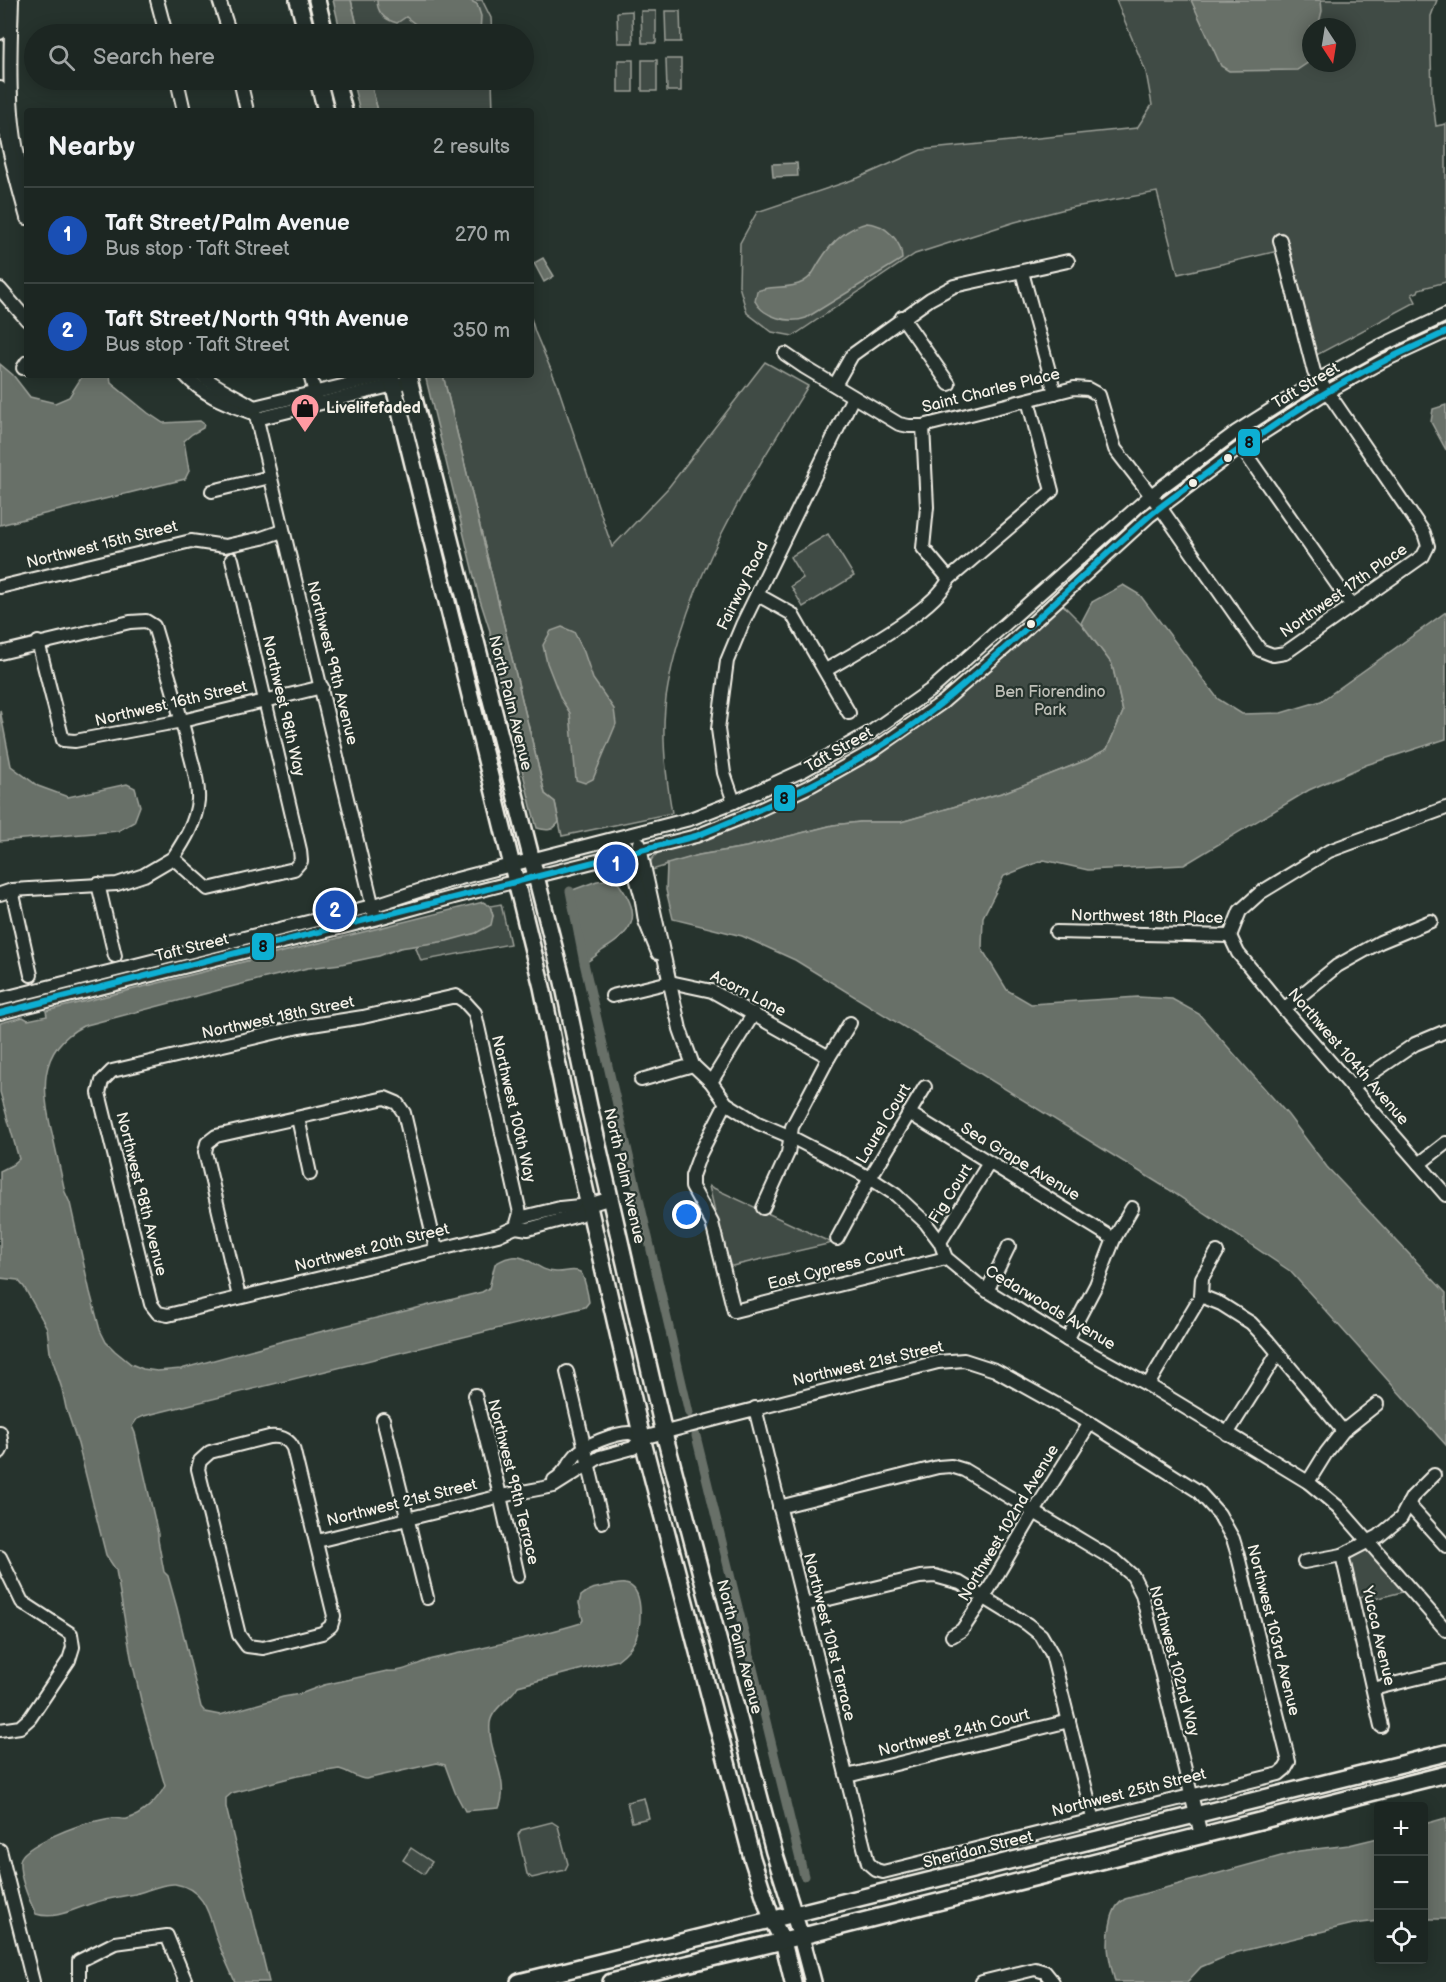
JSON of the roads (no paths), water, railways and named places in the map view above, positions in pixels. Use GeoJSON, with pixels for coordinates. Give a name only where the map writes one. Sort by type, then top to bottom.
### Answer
{"type":"FeatureCollection","features":[{"type":"Feature","properties":{"kind":"main road"},"geometry":{"type":"LineString","coordinates":[[298,0],[304,24]]}},
{"type":"Feature","properties":{"kind":"main road"},"geometry":{"type":"LineString","coordinates":[[317,0],[323,24]]}},
{"type":"Feature","properties":{"kind":"main road"},"geometry":{"type":"LineString","coordinates":[[321,90],[325,108]]}},
{"type":"Feature","properties":{"kind":"main road"},"geometry":{"type":"LineString","coordinates":[[339,90],[343,108]]}},
{"type":"Feature","properties":{"kind":"main road"},"geometry":{"type":"LineString","coordinates":[[390,378],[542,987],[642,1438],[752,1858],[772,1920],[783,1941],[793,1982]]}},
{"type":"Feature","properties":{"kind":"main road","name":"North Palm Avenue"},"geometry":{"type":"LineString","coordinates":[[409,378],[563,982],[664,1433],[774,1852],[813,1982]]}},
{"type":"Feature","properties":{"kind":"main road","name":"Sheridan Street"},"geometry":{"type":"LineString","coordinates":[[519,1982],[1446,1753]]}},
{"type":"Feature","properties":{"kind":"main road"},"geometry":{"type":"LineString","coordinates":[[611,1982],[1446,1774]]}},
{"type":"Feature","properties":{"kind":"street"},"geometry":{"type":"LineString","coordinates":[[157,0],[163,24]]}},
{"type":"Feature","properties":{"kind":"street"},"geometry":{"type":"LineString","coordinates":[[219,0],[227,24]]}},
{"type":"Feature","properties":{"kind":"street"},"geometry":{"type":"LineString","coordinates":[[0,33],[5,1]]}},
{"type":"Feature","properties":{"kind":"street"},"geometry":{"type":"LineString","coordinates":[[5,1],[14,138],[24,177]]}},
{"type":"Feature","properties":{"kind":"street"},"geometry":{"type":"LineString","coordinates":[[0,88],[2,116],[12,166],[24,208]]}},
{"type":"Feature","properties":{"kind":"street"},"geometry":{"type":"LineString","coordinates":[[179,90],[183,108]]}},
{"type":"Feature","properties":{"kind":"street"},"geometry":{"type":"LineString","coordinates":[[242,90],[246,108]]}},
{"type":"Feature","properties":{"kind":"street"},"geometry":{"type":"LineString","coordinates":[[1280,240],[1310,362],[1318,380],[1327,392]]}},
{"type":"Feature","properties":{"kind":"street"},"geometry":{"type":"LineString","coordinates":[[835,385],[852,355],[902,317],[954,286],[1068,261]]}},
{"type":"Feature","properties":{"kind":"street"},"geometry":{"type":"LineString","coordinates":[[1022,272],[1055,393]]}},
{"type":"Feature","properties":{"kind":"street"},"geometry":{"type":"LineString","coordinates":[[0,289],[24,317]]}},
{"type":"Feature","properties":{"kind":"street","name":"Taft Street"},"geometry":{"type":"LineString","coordinates":[[0,999],[372,906],[449,881],[690,819],[804,770],[871,732],[932,689],[1236,432],[1318,380],[1376,348],[1446,315]]}},
{"type":"Feature","properties":{"kind":"street"},"geometry":{"type":"LineString","coordinates":[[902,317],[949,384]]}},
{"type":"Feature","properties":{"kind":"street","name":"Taft Street"},"geometry":{"type":"LineString","coordinates":[[0,1013],[696,836],[746,816],[812,785],[880,747],[948,698],[1156,501],[1327,392],[1383,361],[1446,332]]}},
{"type":"Feature","properties":{"kind":"street"},"geometry":{"type":"LineString","coordinates":[[1376,348],[1383,361]]}},
{"type":"Feature","properties":{"kind":"street","name":"Saint Charles Place"},"geometry":{"type":"LineString","coordinates":[[785,354],[899,424],[909,426],[923,426],[1080,388],[1094,391],[1100,395],[1115,449],[1156,501]]}},
{"type":"Feature","properties":{"kind":"street"},"geometry":{"type":"LineString","coordinates":[[188,378],[211,396],[255,413],[390,378],[409,378]]}},
{"type":"Feature","properties":{"kind":"street"},"geometry":{"type":"LineString","coordinates":[[205,378],[237,396],[255,413]]}},
{"type":"Feature","properties":{"kind":"street"},"geometry":{"type":"LineString","coordinates":[[311,378],[317,398]]}},
{"type":"Feature","properties":{"kind":"street","name":"Northwest 17th Place"},"geometry":{"type":"LineString","coordinates":[[1156,501],[1260,650],[1273,655],[1285,653],[1423,556],[1428,546],[1424,533],[1327,392]]}},
{"type":"Feature","properties":{"kind":"street","name":"Fairway Road"},"geometry":{"type":"LineString","coordinates":[[734,802],[724,773],[718,729],[727,661],[742,625],[853,397]]}},
{"type":"Feature","properties":{"kind":"street"},"geometry":{"type":"LineString","coordinates":[[826,670],[925,607],[945,589],[949,579],[1052,491],[1028,400]]}},
{"type":"Feature","properties":{"kind":"street","name":"Northwest 99th Avenue"},"geometry":{"type":"LineString","coordinates":[[255,413],[282,531],[322,687],[375,919]]}},
{"type":"Feature","properties":{"kind":"street"},"geometry":{"type":"LineString","coordinates":[[923,426],[927,507],[922,548],[949,579]]}},
{"type":"Feature","properties":{"kind":"street"},"geometry":{"type":"LineString","coordinates":[[1241,447],[1352,606]]}},
{"type":"Feature","properties":{"kind":"street"},"geometry":{"type":"LineString","coordinates":[[212,491],[270,477]]}},
{"type":"Feature","properties":{"kind":"street","name":"Northwest 15th Street"},"geometry":{"type":"LineString","coordinates":[[0,587],[191,541],[225,546],[282,531]]}},
{"type":"Feature","properties":{"kind":"street"},"geometry":{"type":"LineString","coordinates":[[431,539],[448,535]]}},
{"type":"Feature","properties":{"kind":"street","name":"Northwest 98th Way"},"geometry":{"type":"LineString","coordinates":[[173,858],[207,890],[294,869],[301,861],[232,559]]}},
{"type":"Feature","properties":{"kind":"street"},"geometry":{"type":"LineString","coordinates":[[758,594],[792,614],[849,713]]}},
{"type":"Feature","properties":{"kind":"street"},"geometry":{"type":"LineString","coordinates":[[0,652],[130,622],[146,621],[154,626],[182,721],[195,775],[198,799],[188,835],[173,858],[144,875],[117,884],[6,892],[31,975]]}},
{"type":"Feature","properties":{"kind":"street","name":"Northwest 16th Street"},"geometry":{"type":"LineString","coordinates":[[38,642],[63,740],[75,741],[182,721],[322,687]]}},
{"type":"Feature","properties":{"kind":"street","name":"Northwest 18th Place"},"geometry":{"type":"LineString","coordinates":[[1056,932],[1230,936],[1240,911],[1260,893],[1329,851],[1446,808]]}},
{"type":"Feature","properties":{"kind":"street"},"geometry":{"type":"LineString","coordinates":[[631,835],[641,850],[680,1029],[693,1065],[711,1082],[726,1103],[758,1123],[791,1137],[870,1178],[896,1195],[925,1222],[940,1242],[946,1258]]}},
{"type":"Feature","properties":{"kind":"street"},"geometry":{"type":"LineString","coordinates":[[631,835],[628,854],[641,895],[645,921],[659,955],[665,960]]}},
{"type":"Feature","properties":{"kind":"street"},"geometry":{"type":"LineString","coordinates":[[98,884],[115,956]]}},
{"type":"Feature","properties":{"kind":"street"},"geometry":{"type":"LineString","coordinates":[[1284,1009],[1336,966],[1380,942],[1431,921]]}},
{"type":"Feature","properties":{"kind":"street","name":"Northwest 104th Avenue"},"geometry":{"type":"LineString","coordinates":[[1230,936],[1238,953],[1284,1009],[1446,1195]]}},
{"type":"Feature","properties":{"kind":"street","name":"Acorn Lane"},"geometry":{"type":"LineString","coordinates":[[612,996],[670,982],[712,991],[829,1057]]}},
{"type":"Feature","properties":{"kind":"street","name":"Northwest 18th Street"},"geometry":{"type":"LineString","coordinates":[[102,1081],[112,1071],[299,1026],[363,1017],[456,996],[464,1001]]}},
{"type":"Feature","properties":{"kind":"street","name":"Northwest 100th Way"},"geometry":{"type":"LineString","coordinates":[[464,1001],[475,1013],[518,1219]]}},
{"type":"Feature","properties":{"kind":"street"},"geometry":{"type":"LineString","coordinates":[[711,1082],[754,1013]]}},
{"type":"Feature","properties":{"kind":"street"},"geometry":{"type":"LineString","coordinates":[[763,1208],[788,1153],[792,1127],[850,1023]]}},
{"type":"Feature","properties":{"kind":"street"},"geometry":{"type":"LineString","coordinates":[[1352,1088],[1415,1044],[1446,1031]]}},
{"type":"Feature","properties":{"kind":"street"},"geometry":{"type":"LineString","coordinates":[[641,1080],[693,1065]]}},
{"type":"Feature","properties":{"kind":"street","name":"Northwest 98th Avenue"},"geometry":{"type":"LineString","coordinates":[[102,1081],[99,1093],[151,1304],[158,1313]]}},
{"type":"Feature","properties":{"kind":"street","name":"Laurel Court"},"geometry":{"type":"LineString","coordinates":[[837,1239],[870,1178],[925,1087]]}},
{"type":"Feature","properties":{"kind":"street"},"geometry":{"type":"LineString","coordinates":[[239,1297],[205,1152],[207,1143],[216,1136],[385,1098],[397,1103],[404,1113],[436,1249]]}},
{"type":"Feature","properties":{"kind":"street","name":"East Cypress Court"},"geometry":{"type":"LineString","coordinates":[[726,1103],[700,1154],[692,1176],[692,1187],[712,1223],[734,1311],[946,1258]]}},
{"type":"Feature","properties":{"kind":"street","name":"Sea Grape Avenue"},"geometry":{"type":"LineString","coordinates":[[909,1113],[1114,1239]]}},
{"type":"Feature","properties":{"kind":"street"},"geometry":{"type":"LineString","coordinates":[[298,1118],[310,1174]]}},
{"type":"Feature","properties":{"kind":"street"},"geometry":{"type":"LineString","coordinates":[[1419,1164],[1446,1143]]}},
{"type":"Feature","properties":{"kind":"street","name":"Fig Court"},"geometry":{"type":"LineString","coordinates":[[940,1242],[989,1163]]}},
{"type":"Feature","properties":{"kind":"street","name":"Northwest 20th Street"},"geometry":{"type":"LineString","coordinates":[[158,1313],[168,1315],[498,1235],[518,1219],[557,1204],[563,1208],[589,1205],[611,1198]]}},
{"type":"Feature","properties":{"kind":"street","name":"Northwest 20th Street"},"geometry":{"type":"LineString","coordinates":[[518,1219],[528,1229],[579,1215],[589,1205]]}},
{"type":"Feature","properties":{"kind":"street"},"geometry":{"type":"LineString","coordinates":[[1067,1340],[1096,1285],[1114,1239],[1132,1208]]}},
{"type":"Feature","properties":{"kind":"street"},"geometry":{"type":"LineString","coordinates":[[987,1291],[1009,1246]]}},
{"type":"Feature","properties":{"kind":"street"},"geometry":{"type":"LineString","coordinates":[[1148,1385],[1201,1296],[1202,1278],[1217,1252]]}},
{"type":"Feature","properties":{"kind":"street","name":"Cedarwoods Avenue"},"geometry":{"type":"LineString","coordinates":[[946,1258],[987,1291],[1308,1482],[1338,1507],[1446,1630]]}},
{"type":"Feature","properties":{"kind":"street"},"geometry":{"type":"LineString","coordinates":[[1201,1296],[1239,1314],[1260,1332],[1343,1431]]}},
{"type":"Feature","properties":{"kind":"street"},"geometry":{"type":"LineString","coordinates":[[1227,1434],[1278,1353]]}},
{"type":"Feature","properties":{"kind":"street","name":"Northwest 21st Street"},"geometry":{"type":"LineString","coordinates":[[316,1541],[530,1489],[559,1477],[575,1455],[585,1446],[600,1440],[629,1433],[642,1438],[664,1433],[938,1362],[964,1360],[995,1370],[1090,1423]]}},
{"type":"Feature","properties":{"kind":"street"},"geometry":{"type":"LineString","coordinates":[[567,1372],[602,1522]]}},
{"type":"Feature","properties":{"kind":"street","name":"Northwest 99th Terrace"},"geometry":{"type":"LineString","coordinates":[[475,1395],[501,1496],[518,1576]]}},
{"type":"Feature","properties":{"kind":"street"},"geometry":{"type":"LineString","coordinates":[[1308,1482],[1343,1431],[1377,1404]]}},
{"type":"Feature","properties":{"kind":"street","name":"Northwest 101st Terrace"},"geometry":{"type":"LineString","coordinates":[[755,1408],[868,1863],[876,1870]]}},
{"type":"Feature","properties":{"kind":"street"},"geometry":{"type":"LineString","coordinates":[[383,1419],[427,1598]]}},
{"type":"Feature","properties":{"kind":"street","name":"Northwest 102nd Avenue"},"geometry":{"type":"LineString","coordinates":[[952,1636],[962,1630],[983,1599],[1090,1423]]}},
{"type":"Feature","properties":{"kind":"street","name":"Northwest 103rd Avenue"},"geometry":{"type":"LineString","coordinates":[[1090,1423],[1198,1491],[1219,1514],[1233,1539],[1290,1762],[1285,1769]]}},
{"type":"Feature","properties":{"kind":"street"},"geometry":{"type":"LineString","coordinates":[[0,1432],[2,1448],[0,1452]]}},
{"type":"Feature","properties":{"kind":"street"},"geometry":{"type":"LineString","coordinates":[[269,1437],[286,1439],[294,1451],[316,1541],[333,1612],[330,1626],[322,1633],[263,1648],[247,1646],[239,1635],[199,1474],[199,1464],[203,1458],[214,1451],[269,1437]]}},
{"type":"Feature","properties":{"kind":"street","name":"Northwest 21st Street"},"geometry":{"type":"LineString","coordinates":[[530,1489],[536,1491],[554,1486],[603,1456],[633,1448],[642,1438]]}},
{"type":"Feature","properties":{"kind":"street"},"geometry":{"type":"LineString","coordinates":[[600,1440],[603,1456]]}},
{"type":"Feature","properties":{"kind":"street","name":"Northwest 102nd Way"},"geometry":{"type":"LineString","coordinates":[[779,1507],[938,1467],[951,1466],[964,1470],[1116,1561],[1133,1576],[1142,1594],[1201,1835]]}},
{"type":"Feature","properties":{"kind":"street"},"geometry":{"type":"LineString","coordinates":[[1304,1562],[1342,1555],[1369,1541],[1401,1518],[1412,1497],[1434,1475]]}},
{"type":"Feature","properties":{"kind":"street"},"geometry":{"type":"LineString","coordinates":[[1408,1504],[1446,1546]]}},
{"type":"Feature","properties":{"kind":"street","name":"Yucca Avenue"},"geometry":{"type":"LineString","coordinates":[[1342,1555],[1382,1725]]}},
{"type":"Feature","properties":{"kind":"street"},"geometry":{"type":"LineString","coordinates":[[0,1557],[22,1602],[71,1634],[73,1647],[69,1659],[30,1718],[20,1727],[0,1730]]}},
{"type":"Feature","properties":{"kind":"street"},"geometry":{"type":"LineString","coordinates":[[804,1605],[920,1577],[935,1576],[960,1583],[1027,1624],[1041,1635],[1052,1654],[1093,1818]]}},
{"type":"Feature","properties":{"kind":"street"},"geometry":{"type":"LineString","coordinates":[[1373,1689],[1446,1671]]}},
{"type":"Feature","properties":{"kind":"street","name":"Northwest 24th Court"},"geometry":{"type":"LineString","coordinates":[[847,1776],[1069,1721]]}},
{"type":"Feature","properties":{"kind":"street","name":"Northwest 25th Street"},"geometry":{"type":"LineString","coordinates":[[876,1870],[883,1872],[1093,1818],[1279,1774],[1285,1769]]}},
{"type":"Feature","properties":{"kind":"street"},"geometry":{"type":"LineString","coordinates":[[0,1850],[33,1982]]}},
{"type":"Feature","properties":{"kind":"street"},"geometry":{"type":"LineString","coordinates":[[79,1982],[80,1961],[115,1943],[167,1936],[186,1982]]}},
{"type":"Feature","properties":{"kind":"street"},"geometry":{"type":"LineString","coordinates":[[982,1982],[1035,1970],[1049,1977]]}},
{"type":"Feature","properties":{"kind":"waterway"},"geometry":{"type":"LineString","coordinates":[[570,891],[584,963],[689,1413]]}},
{"type":"Feature","properties":{"kind":"waterway"},"geometry":{"type":"LineString","coordinates":[[696,1436],[804,1876]]}},
{"type":"Feature","properties":{"kind":"place","name":"Livelifefaded"},"geometry":{"type":"Point","coordinates":[305,434]}},
{"type":"Feature","properties":{"kind":"place","name":"Taft Street/Palm Avenue"},"geometry":{"type":"Point","coordinates":[616,864]}},
{"type":"Feature","properties":{"kind":"place","name":"Taft Street/North 99th Avenue"},"geometry":{"type":"Point","coordinates":[335,910]}},
{"type":"Feature","properties":{"kind":"park label","name":"Ben Fiorendino Park"},"geometry":{"type":"Point","coordinates":[1050,701]}}]}
